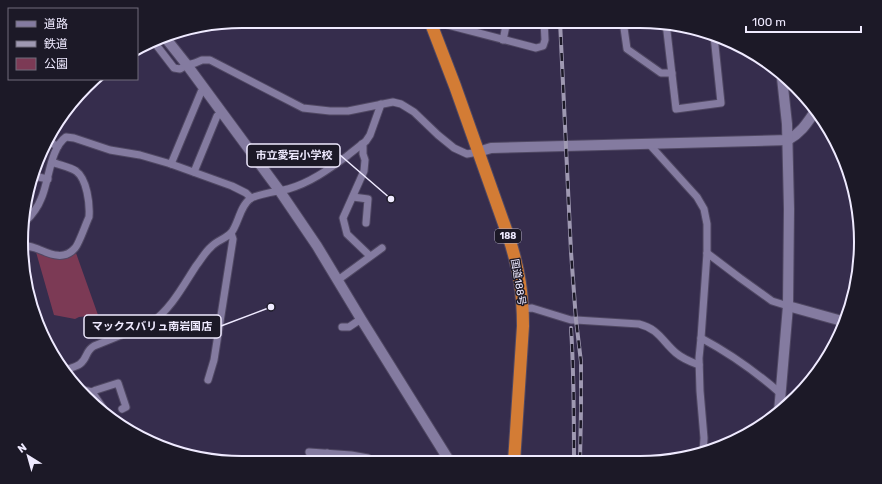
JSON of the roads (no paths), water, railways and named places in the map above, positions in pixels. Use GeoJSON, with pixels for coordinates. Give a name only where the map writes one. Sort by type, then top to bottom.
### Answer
{"type":"FeatureCollection","features":[{"type":"Feature","properties":{"kind":"highway","name":"国道188号"},"geometry":{"type":"LineString","coordinates":[[433,28],[509,238],[516,259],[521,284],[523,326],[514,456]]}},
{"type":"Feature","properties":{"kind":"street"},"geometry":{"type":"LineString","coordinates":[[469,28],[503,40],[536,48],[543,46],[546,40],[545,28]]}},
{"type":"Feature","properties":{"kind":"street"},"geometry":{"type":"LineString","coordinates":[[503,40],[506,28]]}},
{"type":"Feature","properties":{"kind":"street"},"geometry":{"type":"LineString","coordinates":[[624,28],[627,49],[661,73],[672,73]]}},
{"type":"Feature","properties":{"kind":"street"},"geometry":{"type":"LineString","coordinates":[[667,30],[676,109],[721,103],[715,41]]}},
{"type":"Feature","properties":{"kind":"street"},"geometry":{"type":"LineString","coordinates":[[168,41],[279,190],[317,246],[446,456]]}},
{"type":"Feature","properties":{"kind":"street"},"geometry":{"type":"LineString","coordinates":[[157,46],[174,68],[180,70],[187,65],[202,60],[210,60],[303,108],[348,111],[393,102],[401,104],[414,112],[438,136],[454,148],[467,154],[491,148],[788,140],[803,130],[812,115]]}},
{"type":"Feature","properties":{"kind":"street"},"geometry":{"type":"LineString","coordinates":[[779,404],[788,306],[788,140],[784,84]]}},
{"type":"Feature","properties":{"kind":"street"},"geometry":{"type":"LineString","coordinates":[[171,164],[204,88]]}},
{"type":"Feature","properties":{"kind":"street"},"geometry":{"type":"LineString","coordinates":[[69,368],[81,364],[85,359],[89,348],[151,323],[158,318],[176,297],[211,246],[231,232],[245,204],[251,198],[288,189],[318,176],[362,144],[370,135],[381,104]]}},
{"type":"Feature","properties":{"kind":"street"},"geometry":{"type":"LineString","coordinates":[[194,172],[217,116],[222,112]]}},
{"type":"Feature","properties":{"kind":"street"},"geometry":{"type":"LineString","coordinates":[[30,218],[41,200],[58,146],[61,140],[66,137],[74,138],[110,150],[140,155],[171,164],[232,186],[246,193],[251,198]]}},
{"type":"Feature","properties":{"kind":"street"},"geometry":{"type":"LineString","coordinates":[[52,144],[58,146]]}},
{"type":"Feature","properties":{"kind":"street"},"geometry":{"type":"LineString","coordinates":[[362,144],[363,154],[366,160],[364,171],[343,218],[347,234],[370,256]]}},
{"type":"Feature","properties":{"kind":"street"},"geometry":{"type":"LineString","coordinates":[[649,144],[697,197],[704,209],[707,224],[699,365],[704,446]]}},
{"type":"Feature","properties":{"kind":"street"},"geometry":{"type":"LineString","coordinates":[[28,246],[56,256],[70,252],[76,248],[89,217],[86,187],[81,177],[76,171],[52,162]]}},
{"type":"Feature","properties":{"kind":"street"},"geometry":{"type":"LineString","coordinates":[[38,177],[48,179]]}},
{"type":"Feature","properties":{"kind":"street"},"geometry":{"type":"LineString","coordinates":[[353,197],[368,199],[366,223]]}},
{"type":"Feature","properties":{"kind":"street"},"geometry":{"type":"LineString","coordinates":[[208,380],[214,360],[226,275],[233,239],[231,232]]}},
{"type":"Feature","properties":{"kind":"street"},"geometry":{"type":"LineString","coordinates":[[338,280],[382,248]]}},
{"type":"Feature","properties":{"kind":"street"},"geometry":{"type":"LineString","coordinates":[[706,253],[772,301],[839,320]]}},
{"type":"Feature","properties":{"kind":"street"},"geometry":{"type":"LineString","coordinates":[[523,309],[532,308],[571,320],[639,324],[656,332],[683,358],[699,365]]}},
{"type":"Feature","properties":{"kind":"street"},"geometry":{"type":"LineString","coordinates":[[342,327],[349,327],[361,319]]}},
{"type":"Feature","properties":{"kind":"street"},"geometry":{"type":"LineString","coordinates":[[701,338],[760,377],[780,393]]}},
{"type":"Feature","properties":{"kind":"street"},"geometry":{"type":"LineString","coordinates":[[96,398],[92,392],[118,383],[126,407],[122,409]]}},
{"type":"Feature","properties":{"kind":"street"},"geometry":{"type":"LineString","coordinates":[[310,452],[356,456]]}},
{"type":"Feature","properties":{"kind":"railway"},"geometry":{"type":"LineString","coordinates":[[560,28],[571,252],[581,362],[580,456]]}},
{"type":"Feature","properties":{"kind":"railway"},"geometry":{"type":"LineString","coordinates":[[571,328],[574,456]]}},
{"type":"Feature","properties":{"kind":"place","name":"市立愛宕小学校"},"geometry":{"type":"Point","coordinates":[391,199]}},
{"type":"Feature","properties":{"kind":"place","name":"マックスバリュ南岩国店"},"geometry":{"type":"Point","coordinates":[271,307]}}]}
